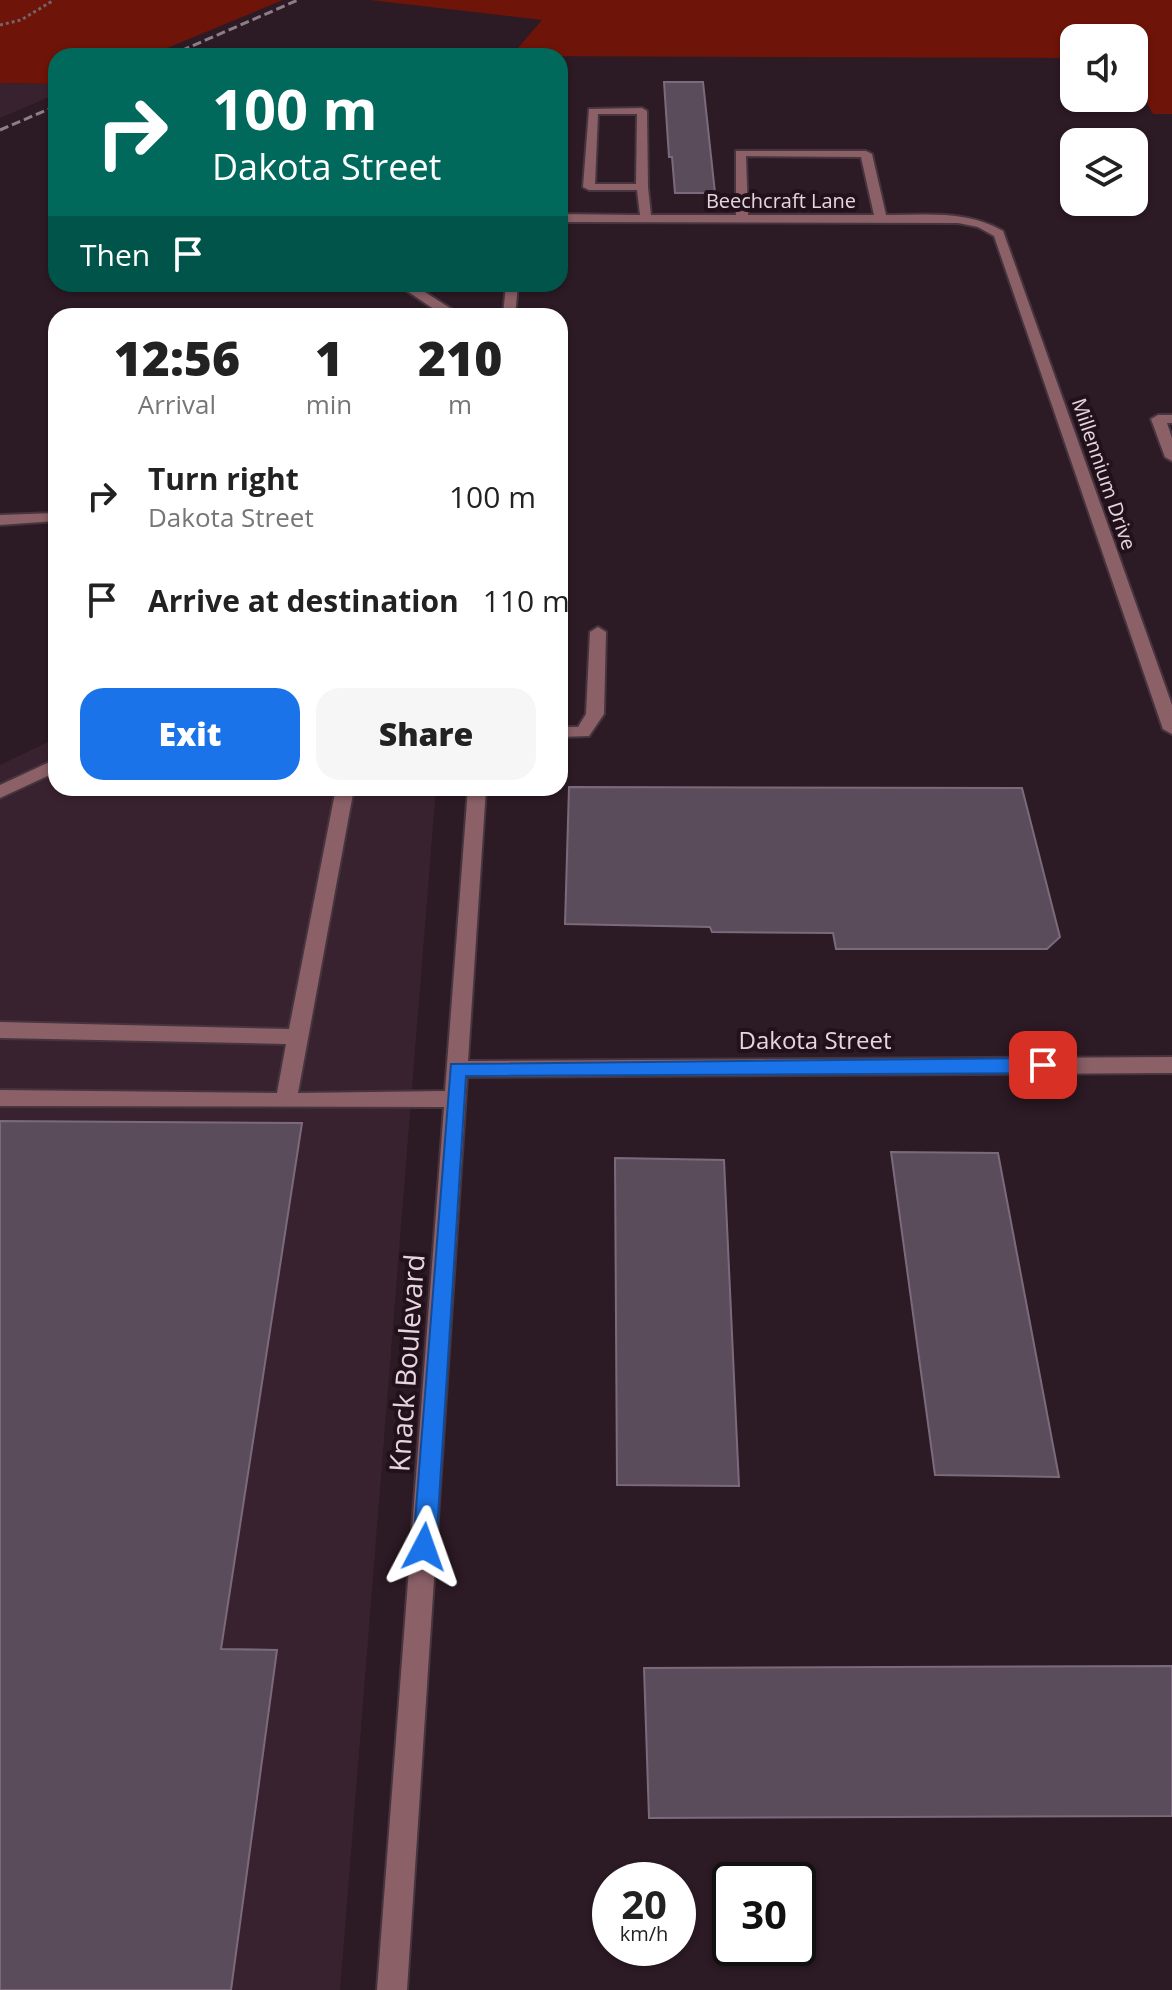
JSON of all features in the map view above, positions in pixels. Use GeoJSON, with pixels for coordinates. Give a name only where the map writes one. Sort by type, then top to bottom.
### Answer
{"type":"FeatureCollection","features":[{"type":"Feature","properties":{"kind":"street"},"geometry":{"type":"LineString","coordinates":[[642,187],[589,187],[593,111],[642,111],[642,187],[646,219]]}},
{"type":"Feature","properties":{"kind":"street"},"geometry":{"type":"LineString","coordinates":[[742,219],[740,153],[866,154],[881,219]]}},
{"type":"Feature","properties":{"kind":"street","name":"Beechcraft Lane"},"geometry":{"type":"LineString","coordinates":[[568,218],[958,219],[982,224],[999,234]]}},
{"type":"Feature","properties":{"kind":"street","name":"Millennium Drive"},"geometry":{"type":"LineString","coordinates":[[999,234],[1172,729]]}},
{"type":"Feature","properties":{"kind":"street"},"geometry":{"type":"LineString","coordinates":[[416,292],[441,308]]}},
{"type":"Feature","properties":{"kind":"street"},"geometry":{"type":"LineString","coordinates":[[1172,419],[1158,419],[1172,457]]}},
{"type":"Feature","properties":{"kind":"street"},"geometry":{"type":"LineString","coordinates":[[0,520],[48,517]]}},
{"type":"Feature","properties":{"kind":"street"},"geometry":{"type":"LineString","coordinates":[[568,732],[583,732],[595,714],[598,632]]}},
{"type":"Feature","properties":{"kind":"street"},"geometry":{"type":"LineString","coordinates":[[0,792],[48,769]]}},
{"type":"Feature","properties":{"kind":"street"},"geometry":{"type":"LineString","coordinates":[[286,1101],[343,796]]}},
{"type":"Feature","properties":{"kind":"street","name":"Knack Boulevard"},"geometry":{"type":"LineString","coordinates":[[392,1990],[476,796]]}},
{"type":"Feature","properties":{"kind":"street"},"geometry":{"type":"LineString","coordinates":[[0,1030],[297,1037]]}},
{"type":"Feature","properties":{"kind":"street","name":"Dakota Street"},"geometry":{"type":"LineString","coordinates":[[457,1069],[1172,1065]]}},
{"type":"Feature","properties":{"kind":"street"},"geometry":{"type":"LineString","coordinates":[[0,1098],[455,1099]]}},
{"type":"Feature","properties":{"kind":"path"},"geometry":{"type":"LineString","coordinates":[[0,25],[21,20],[54,0]]}},
{"type":"Feature","properties":{"kind":"shaded area"},"geometry":{"type":"Polygon","coordinates":[[[0,0],[283,0],[167,48],[48,48],[48,84],[0,83],[0,0]]]}},
{"type":"Feature","properties":{"kind":"shaded area"},"geometry":{"type":"Polygon","coordinates":[[[370,0],[1172,0],[1172,114],[1153,114],[1148,105],[1148,24],[1060,24],[1060,58],[568,56],[568,48],[518,48],[542,20],[370,0]]]}},
{"type":"Feature","properties":{"kind":"shaded area"},"geometry":{"type":"Polygon","coordinates":[[[0,83],[48,84],[48,97],[0,118],[0,83]]]}},
{"type":"Feature","properties":{"kind":"shaded area"},"geometry":{"type":"Polygon","coordinates":[[[48,742],[48,796],[435,796],[340,1990],[0,1990],[0,765],[48,742]]]}},
{"type":"Feature","properties":{"kind":"building"},"geometry":{"type":"Polygon","coordinates":[[[664,82],[703,82],[715,193],[675,193],[672,157],[669,157],[664,82]]]}},
{"type":"Feature","properties":{"kind":"building"},"geometry":{"type":"Polygon","coordinates":[[[569,787],[1022,788],[1060,937],[1047,949],[836,949],[833,933],[712,932],[710,927],[565,924],[569,787]]]}},
{"type":"Feature","properties":{"kind":"building"},"geometry":{"type":"Polygon","coordinates":[[[0,1121],[302,1123],[221,1649],[277,1650],[231,1990],[0,1990],[0,1121]]]}},
{"type":"Feature","properties":{"kind":"building"},"geometry":{"type":"Polygon","coordinates":[[[891,1152],[998,1153],[1059,1477],[935,1475],[891,1152]]]}},
{"type":"Feature","properties":{"kind":"building"},"geometry":{"type":"Polygon","coordinates":[[[615,1158],[724,1160],[739,1486],[617,1485],[615,1158]]]}},
{"type":"Feature","properties":{"kind":"building"},"geometry":{"type":"Polygon","coordinates":[[[1172,1666],[1172,1816],[649,1818],[644,1668],[1172,1666]]]}},
{"type":"Feature","properties":{"kind":"railway"},"geometry":{"type":"LineString","coordinates":[[187,48],[298,0]]}},
{"type":"Feature","properties":{"kind":"railway"},"geometry":{"type":"LineString","coordinates":[[0,130],[48,109]]}},
{"type":"Feature","properties":{"kind":"route"},"geometry":{"type":"LineString","coordinates":[[424,1547],[457,1069],[1043,1065]]}}]}
